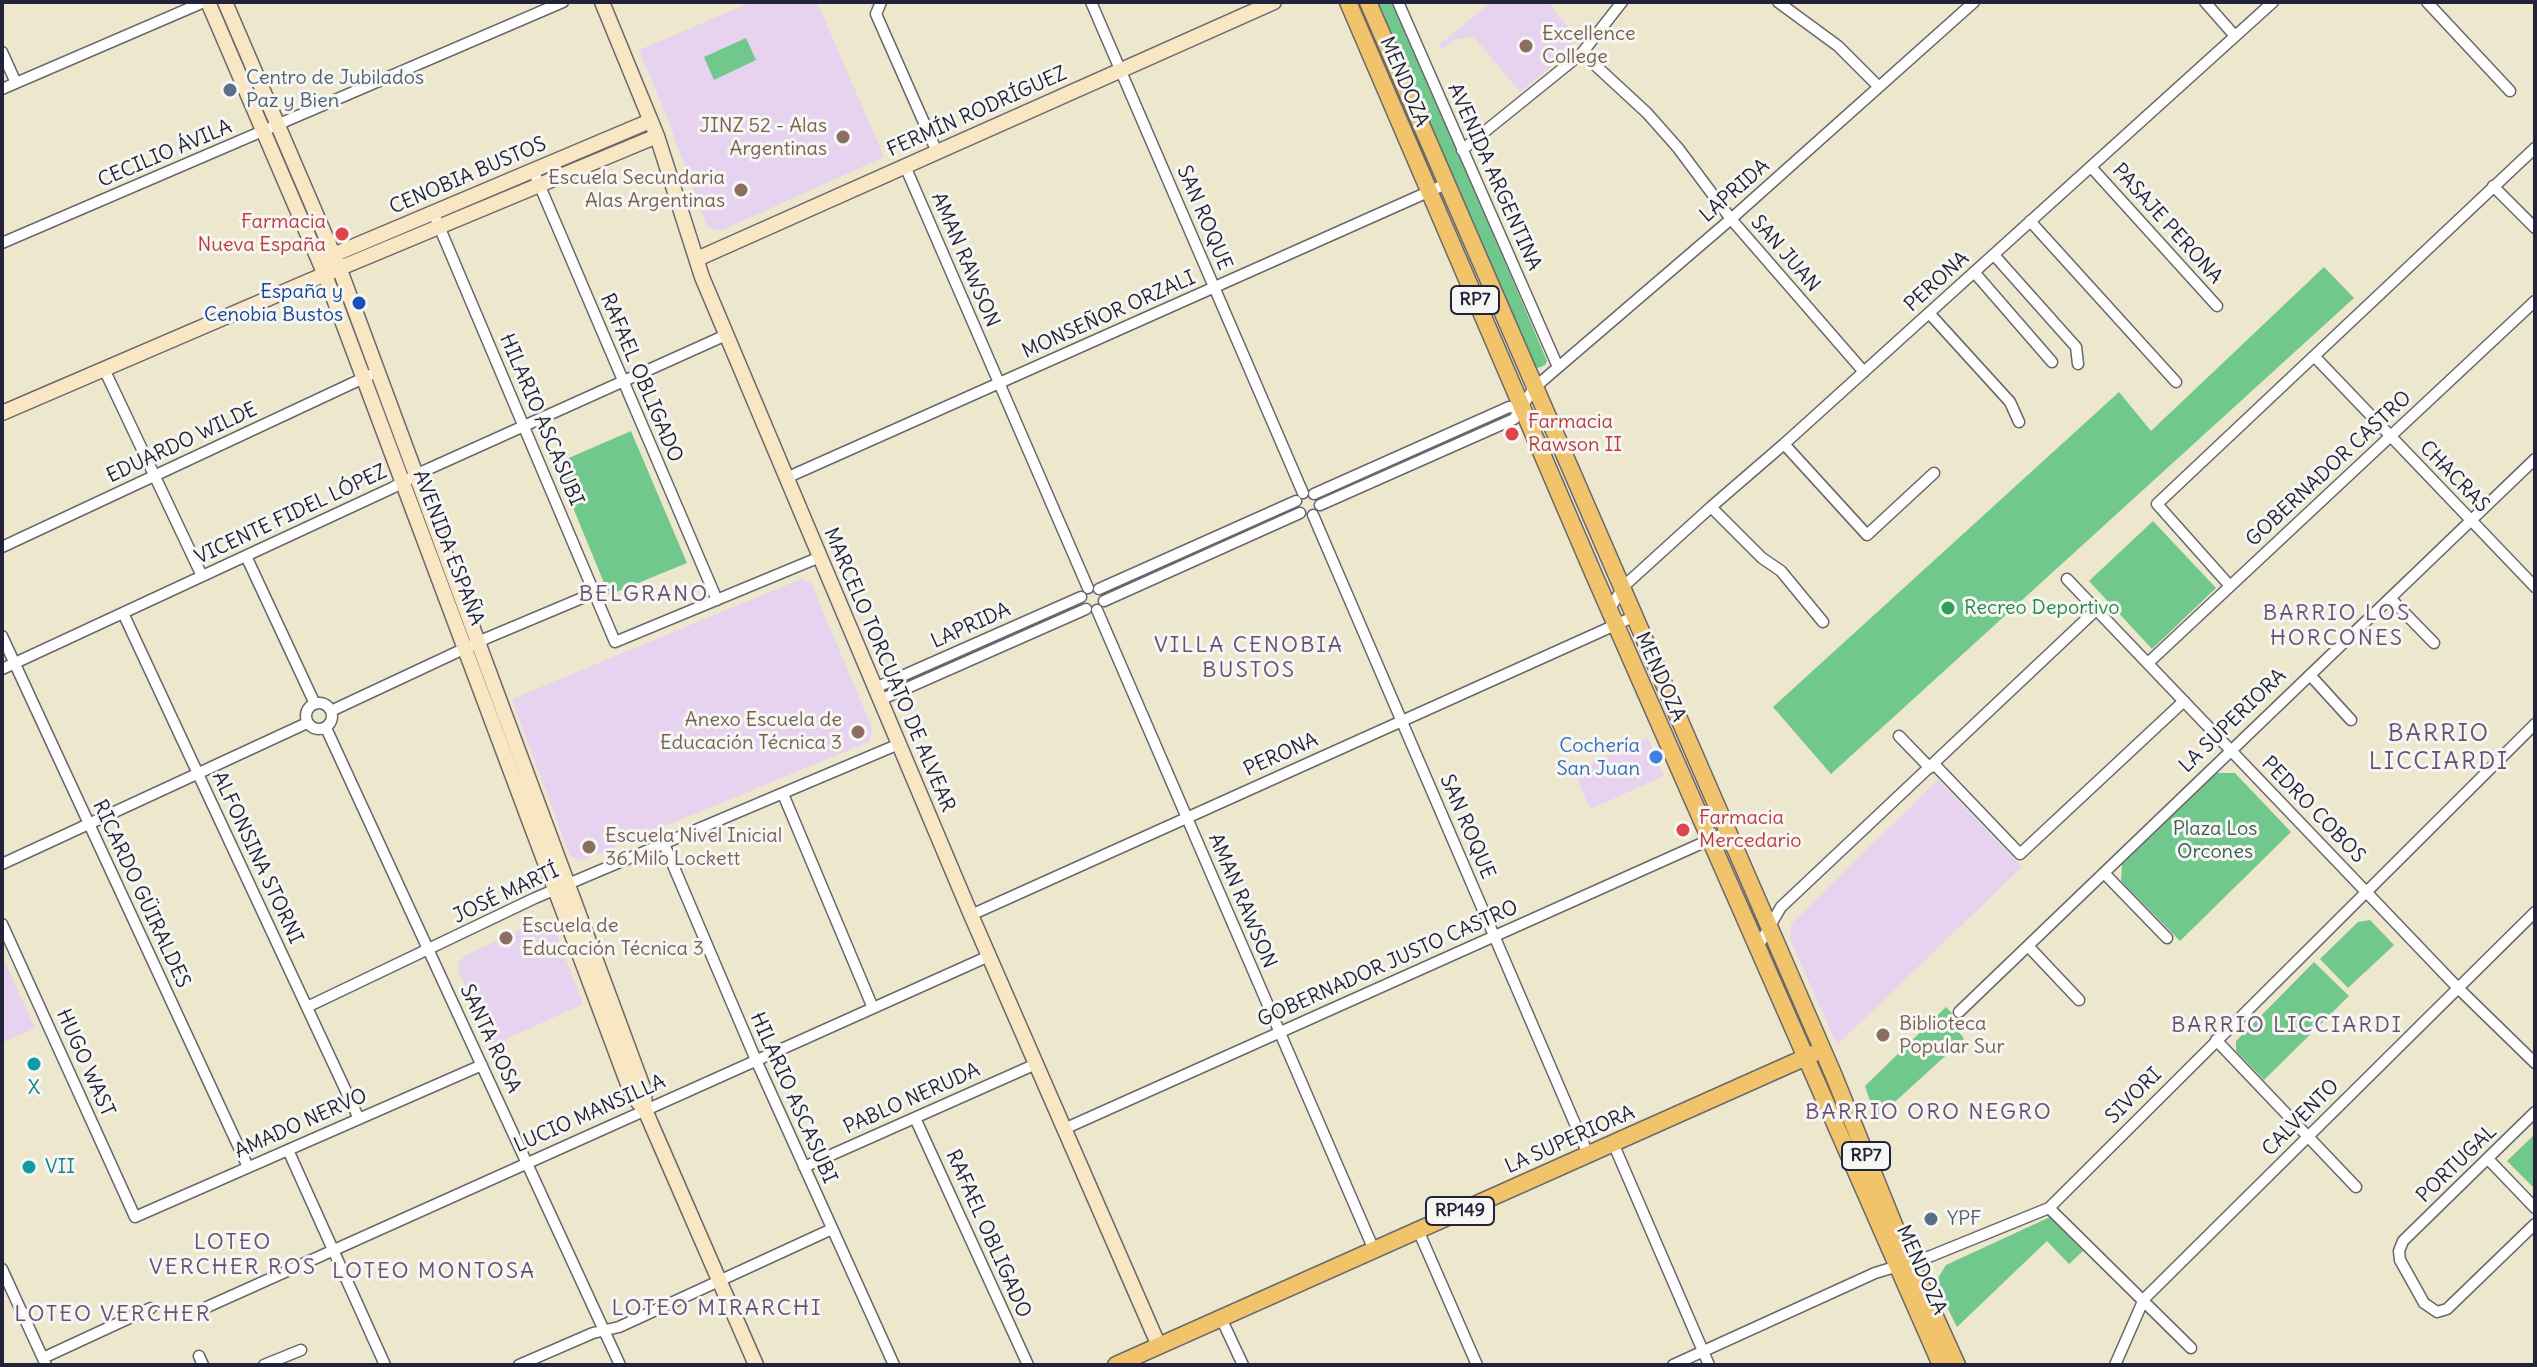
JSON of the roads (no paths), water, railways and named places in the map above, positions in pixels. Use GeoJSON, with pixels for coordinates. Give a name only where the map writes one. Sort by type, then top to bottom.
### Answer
{"type":"FeatureCollection","features":[{"type":"Feature","properties":{"kind":"main road","name":"MENDOZA"},"geometry":{"type":"LineString","coordinates":[[1348,2],[1613,624],[1804,1058],[1957,1365]]}},
{"type":"Feature","properties":{"kind":"main road","name":"MENDOZA"},"geometry":{"type":"LineString","coordinates":[[1368,2],[1821,1050],[1941,1365]]}},
{"type":"Feature","properties":{"kind":"main road","name":"LA SUPERIORA"},"geometry":{"type":"LineString","coordinates":[[1116,1365],[1821,1050]]}},
{"type":"Feature","properties":{"kind":"street"},"geometry":{"type":"LineString","coordinates":[[2,89],[206,2]]}},
{"type":"Feature","properties":{"kind":"street","name":"AVENIDA ESPAÑA"},"geometry":{"type":"LineString","coordinates":[[206,2],[323,272],[363,378],[409,479],[560,888],[644,1090],[645,1110],[756,1365]]}},
{"type":"Feature","properties":{"kind":"street","name":"AVENIDA ESPAÑA"},"geometry":{"type":"LineString","coordinates":[[225,2],[340,270],[378,372],[409,479]]}},
{"type":"Feature","properties":{"kind":"street","name":"CECILIO ÁVILA"},"geometry":{"type":"LineString","coordinates":[[2,243],[563,2]]}},
{"type":"Feature","properties":{"kind":"street","name":"MARCELO TORCUATO DE ALVEAR"},"geometry":{"type":"LineString","coordinates":[[602,2],[657,136],[697,259],[726,335],[971,915],[1159,1346]]}},
{"type":"Feature","properties":{"kind":"street"},"geometry":{"type":"LineString","coordinates":[[881,2],[876,14],[937,152]]}},
{"type":"Feature","properties":{"kind":"street","name":"SAN ROQUE"},"geometry":{"type":"LineString","coordinates":[[1091,2],[1304,496]]}},
{"type":"Feature","properties":{"kind":"street","name":"FERMÍN RODRÍGUEZ"},"geometry":{"type":"LineString","coordinates":[[697,259],[1274,2]]}},
{"type":"Feature","properties":{"kind":"street","name":"AVENIDA ARGENTINA"},"geometry":{"type":"LineString","coordinates":[[1398,2],[1558,367]]}},
{"type":"Feature","properties":{"kind":"street"},"geometry":{"type":"LineString","coordinates":[[1462,150],[1582,53],[1622,2]]}},
{"type":"Feature","properties":{"kind":"street"},"geometry":{"type":"LineString","coordinates":[[1778,2],[1838,46],[1879,87]]}},
{"type":"Feature","properties":{"kind":"street","name":"LAPRIDA"},"geometry":{"type":"LineString","coordinates":[[1320,505],[1514,419],[1534,388],[1731,219],[1974,2]]}},
{"type":"Feature","properties":{"kind":"street"},"geometry":{"type":"LineString","coordinates":[[2205,2],[2235,36]]}},
{"type":"Feature","properties":{"kind":"street","name":"PERONA"},"geometry":{"type":"LineString","coordinates":[[1613,624],[1621,587],[1784,444],[2273,2]]}},
{"type":"Feature","properties":{"kind":"street"},"geometry":{"type":"LineString","coordinates":[[2427,2],[2510,91]]}},
{"type":"Feature","properties":{"kind":"street"},"geometry":{"type":"LineString","coordinates":[[2,52],[16,83]]}},
{"type":"Feature","properties":{"kind":"street","name":"SAN JUAN"},"geometry":{"type":"LineString","coordinates":[[1582,53],[1647,113],[1678,148],[1731,219],[1864,372]]}},
{"type":"Feature","properties":{"kind":"street","name":"CENOBIA BUSTOS"},"geometry":{"type":"LineString","coordinates":[[323,272],[333,255],[650,121]]}},
{"type":"Feature","properties":{"kind":"street","name":"CENOBIA BUSTOS"},"geometry":{"type":"LineString","coordinates":[[2,413],[309,281],[323,272],[340,270],[657,136]]}},
{"type":"Feature","properties":{"kind":"street"},"geometry":{"type":"LineString","coordinates":[[2230,586],[2157,504],[2535,148]]}},
{"type":"Feature","properties":{"kind":"street","name":"AMAN RAWSON"},"geometry":{"type":"LineString","coordinates":[[905,166],[1089,591]]}},
{"type":"Feature","properties":{"kind":"street","name":"PASAJE PERONA"},"geometry":{"type":"LineString","coordinates":[[2091,167],[2217,306]]}},
{"type":"Feature","properties":{"kind":"street","name":"RAFAEL OBLIGADO"},"geometry":{"type":"LineString","coordinates":[[533,170],[717,600]]}},
{"type":"Feature","properties":{"kind":"street","name":"MONSEÑOR ORZALI"},"geometry":{"type":"LineString","coordinates":[[786,478],[1446,184]]}},
{"type":"Feature","properties":{"kind":"street"},"geometry":{"type":"LineString","coordinates":[[2493,186],[2535,228]]}},
{"type":"Feature","properties":{"kind":"street","name":"HILARIO ASCASUBI"},"geometry":{"type":"LineString","coordinates":[[433,212],[615,642],[717,600]]}},
{"type":"Feature","properties":{"kind":"street"},"geometry":{"type":"LineString","coordinates":[[2030,221],[2176,382]]}},
{"type":"Feature","properties":{"kind":"street"},"geometry":{"type":"LineString","coordinates":[[1994,255],[2076,347],[2078,364]]}},
{"type":"Feature","properties":{"kind":"street"},"geometry":{"type":"LineString","coordinates":[[1974,272],[2052,362]]}},
{"type":"Feature","properties":{"kind":"street","name":"GOBERNADOR CASTRO"},"geometry":{"type":"LineString","coordinates":[[2148,663],[2535,301]]}},
{"type":"Feature","properties":{"kind":"street"},"geometry":{"type":"LineString","coordinates":[[1929,313],[2010,402],[2019,422]]}},
{"type":"Feature","properties":{"kind":"street","name":"VICENTE FIDEL LÓPEZ"},"geometry":{"type":"LineString","coordinates":[[2,669],[523,426],[726,335]]}},
{"type":"Feature","properties":{"kind":"street","name":"CHACRAS"},"geometry":{"type":"LineString","coordinates":[[2314,356],[2535,587]]}},
{"type":"Feature","properties":{"kind":"street"},"geometry":{"type":"LineString","coordinates":[[104,369],[202,576]]}},
{"type":"Feature","properties":{"kind":"street","name":"EDUARDO WILDE"},"geometry":{"type":"LineString","coordinates":[[2,547],[378,372]]}},
{"type":"Feature","properties":{"kind":"street","name":"LAPRIDA"},"geometry":{"type":"LineString","coordinates":[[878,694],[1089,591],[1509,407],[1522,408]]}},
{"type":"Feature","properties":{"kind":"street"},"geometry":{"type":"LineString","coordinates":[[1784,444],[1867,535],[1934,473]]}},
{"type":"Feature","properties":{"kind":"street","name":"LA SUPERIORA"},"geometry":{"type":"LineString","coordinates":[[1959,1012],[2535,459]]}},
{"type":"Feature","properties":{"kind":"street"},"geometry":{"type":"LineString","coordinates":[[1304,496],[1320,505],[1313,515],[1300,513],[1304,496]]}},
{"type":"Feature","properties":{"kind":"street"},"geometry":{"type":"LineString","coordinates":[[1711,507],[1762,558],[1781,571],[1823,622]]}},
{"type":"Feature","properties":{"kind":"street","name":"LAPRIDA"},"geometry":{"type":"LineString","coordinates":[[878,694],[1096,606],[1300,513]]}},
{"type":"Feature","properties":{"kind":"street","name":"SAN ROQUE"},"geometry":{"type":"LineString","coordinates":[[1313,515],[1588,1154]]}},
{"type":"Feature","properties":{"kind":"street"},"geometry":{"type":"LineString","coordinates":[[246,556],[315,704]]}},
{"type":"Feature","properties":{"kind":"street"},"geometry":{"type":"LineString","coordinates":[[717,600],[820,557]]}},
{"type":"Feature","properties":{"kind":"street"},"geometry":{"type":"LineString","coordinates":[[1594,575],[1621,587]]}},
{"type":"Feature","properties":{"kind":"street","name":"PEDRO COBOS"},"geometry":{"type":"LineString","coordinates":[[2067,579],[2457,987],[2535,1063]]}},
{"type":"Feature","properties":{"kind":"street"},"geometry":{"type":"LineString","coordinates":[[1089,591],[1103,593],[1096,606]]}},
{"type":"Feature","properties":{"kind":"street"},"geometry":{"type":"LineString","coordinates":[[1089,591],[1096,606]]}},
{"type":"Feature","properties":{"kind":"street"},"geometry":{"type":"LineString","coordinates":[[331,711],[594,593]]}},
{"type":"Feature","properties":{"kind":"street"},"geometry":{"type":"LineString","coordinates":[[2390,598],[2434,643]]}},
{"type":"Feature","properties":{"kind":"street","name":"AMAN RAWSON"},"geometry":{"type":"LineString","coordinates":[[1096,606],[1374,1250]]}},
{"type":"Feature","properties":{"kind":"street"},"geometry":{"type":"LineString","coordinates":[[1757,948],[1781,907],[2096,610]]}},
{"type":"Feature","properties":{"kind":"street","name":"ALFONSINA STORNI"},"geometry":{"type":"LineString","coordinates":[[123,613],[359,1119]]}},
{"type":"Feature","properties":{"kind":"street","name":"PERONA"},"geometry":{"type":"LineString","coordinates":[[971,915],[1633,617]]}},
{"type":"Feature","properties":{"kind":"street"},"geometry":{"type":"LineString","coordinates":[[1613,624],[1644,642]]}},
{"type":"Feature","properties":{"kind":"street","name":"RICARDO GÜIRALDES"},"geometry":{"type":"LineString","coordinates":[[2,636],[248,1167]]}},
{"type":"Feature","properties":{"kind":"street"},"geometry":{"type":"LineString","coordinates":[[2310,675],[2351,720]]}},
{"type":"Feature","properties":{"kind":"street"},"geometry":{"type":"LineString","coordinates":[[1899,736],[2020,854],[2184,701]]}},
{"type":"Feature","properties":{"kind":"street"},"geometry":{"type":"LineString","coordinates":[[315,704],[326,705],[331,711],[332,720],[326,728],[314,729],[307,723],[307,711],[315,704]]}},
{"type":"Feature","properties":{"kind":"street"},"geometry":{"type":"LineString","coordinates":[[2,864],[307,723]]}},
{"type":"Feature","properties":{"kind":"street","name":"SIVORI"},"geometry":{"type":"LineString","coordinates":[[1673,1365],[1875,1273],[2049,1208],[2535,724]]}},
{"type":"Feature","properties":{"kind":"street","name":"SANTA ROSA"},"geometry":{"type":"LineString","coordinates":[[326,728],[620,1365]]}},
{"type":"Feature","properties":{"kind":"street","name":"JOSÉ MARTÍ"},"geometry":{"type":"LineString","coordinates":[[307,1007],[560,888],[899,744]]}},
{"type":"Feature","properties":{"kind":"street"},"geometry":{"type":"LineString","coordinates":[[783,794],[873,1008]]}},
{"type":"Feature","properties":{"kind":"street","name":"GOBERNADOR JUSTO CASTRO"},"geometry":{"type":"LineString","coordinates":[[1064,1129],[1727,832]]}},
{"type":"Feature","properties":{"kind":"street","name":"HILARIO ASCASUBI"},"geometry":{"type":"LineString","coordinates":[[664,844],[756,1060],[894,1365]]}},
{"type":"Feature","properties":{"kind":"street"},"geometry":{"type":"LineString","coordinates":[[2104,873],[2167,938]]}},
{"type":"Feature","properties":{"kind":"street"},"geometry":{"type":"LineString","coordinates":[[1738,905],[1781,907]]}},
{"type":"Feature","properties":{"kind":"street","name":"CALVENTO"},"geometry":{"type":"LineString","coordinates":[[2115,1365],[2144,1299],[2535,912]]}},
{"type":"Feature","properties":{"kind":"street","name":"HUGO WAST"},"geometry":{"type":"LineString","coordinates":[[2,924],[135,1217]]}},
{"type":"Feature","properties":{"kind":"street"},"geometry":{"type":"LineString","coordinates":[[2028,946],[2079,1000]]}},
{"type":"Feature","properties":{"kind":"street","name":"LUCIO MANSILLA"},"geometry":{"type":"LineString","coordinates":[[207,1307],[989,956]]}},
{"type":"Feature","properties":{"kind":"street"},"geometry":{"type":"LineString","coordinates":[[2216,1040],[2356,1187]]}},
{"type":"Feature","properties":{"kind":"street","name":"PABLO NERUDA"},"geometry":{"type":"LineString","coordinates":[[804,1167],[1036,1064]]}},
{"type":"Feature","properties":{"kind":"street","name":"AMADO NERVO"},"geometry":{"type":"LineString","coordinates":[[135,1217],[482,1065]]}},
{"type":"Feature","properties":{"kind":"street","name":"PORTUGAL"},"geometry":{"type":"LineString","coordinates":[[2535,1112],[2403,1241],[2400,1260],[2424,1303],[2437,1312],[2447,1309],[2535,1224]]}},
{"type":"Feature","properties":{"kind":"street","name":"RAFAEL OBLIGADO"},"geometry":{"type":"LineString","coordinates":[[915,1118],[1028,1365]]}},
{"type":"Feature","properties":{"kind":"street"},"geometry":{"type":"LineString","coordinates":[[1613,1143],[1709,1365]]}},
{"type":"Feature","properties":{"kind":"street"},"geometry":{"type":"LineString","coordinates":[[288,1150],[385,1365]]}},
{"type":"Feature","properties":{"kind":"street"},"geometry":{"type":"LineString","coordinates":[[2488,1159],[2535,1208]]}},
{"type":"Feature","properties":{"kind":"street"},"geometry":{"type":"LineString","coordinates":[[2049,1208],[2191,1348]]}},
{"type":"Feature","properties":{"kind":"street"},"geometry":{"type":"LineString","coordinates":[[519,1365],[604,1330],[619,1327],[832,1229]]}},
{"type":"Feature","properties":{"kind":"street"},"geometry":{"type":"LineString","coordinates":[[1418,1230],[1477,1365]]}},
{"type":"Feature","properties":{"kind":"street"},"geometry":{"type":"LineString","coordinates":[[2,1269],[44,1361],[151,1308]]}},
{"type":"Feature","properties":{"kind":"street"},"geometry":{"type":"LineString","coordinates":[[1221,1318],[1243,1365]]}},
{"type":"Feature","properties":{"kind":"street"},"geometry":{"type":"LineString","coordinates":[[264,1365],[301,1350]]}},
{"type":"Feature","properties":{"kind":"place","name":"Excellence College"},"geometry":{"type":"Point","coordinates":[1526,46]}},
{"type":"Feature","properties":{"kind":"place","name":"Centro de Jubilados Paz y Bien"},"geometry":{"type":"Point","coordinates":[230,90]}},
{"type":"Feature","properties":{"kind":"place","name":"JINZ 52 - Alas Argentinas"},"geometry":{"type":"Point","coordinates":[843,137]}},
{"type":"Feature","properties":{"kind":"place","name":"Escuela Secundaria Alas Argentinas"},"geometry":{"type":"Point","coordinates":[741,190]}},
{"type":"Feature","properties":{"kind":"place","name":"Farmacia Nueva España"},"geometry":{"type":"Point","coordinates":[342,234]}},
{"type":"Feature","properties":{"kind":"place","name":"España y Cenobia Bustos"},"geometry":{"type":"Point","coordinates":[359,303]}},
{"type":"Feature","properties":{"kind":"place","name":"Farmacia Rawson II"},"geometry":{"type":"Point","coordinates":[1512,434]}},
{"type":"Feature","properties":{"kind":"place","name":"Recreo Deportivo"},"geometry":{"type":"Point","coordinates":[1948,608]}},
{"type":"Feature","properties":{"kind":"place","name":"Anexo Escuela de Educación Técnica 3"},"geometry":{"type":"Point","coordinates":[858,732]}},
{"type":"Feature","properties":{"kind":"place","name":"Cochería San Juan"},"geometry":{"type":"Point","coordinates":[1656,757]}},
{"type":"Feature","properties":{"kind":"place","name":"Farmacia Mercedario"},"geometry":{"type":"Point","coordinates":[1683,830]}},
{"type":"Feature","properties":{"kind":"place","name":"Escuela Nivel Inicial 36 Milo Lockett"},"geometry":{"type":"Point","coordinates":[589,847]}},
{"type":"Feature","properties":{"kind":"place","name":"Escuela de Educación Técnica 3"},"geometry":{"type":"Point","coordinates":[506,938]}},
{"type":"Feature","properties":{"kind":"place","name":"Biblioteca Popular Sur"},"geometry":{"type":"Point","coordinates":[1883,1035]}},
{"type":"Feature","properties":{"kind":"place","name":"X"},"geometry":{"type":"Point","coordinates":[34,1064]}},
{"type":"Feature","properties":{"kind":"place","name":"VII"},"geometry":{"type":"Point","coordinates":[29,1167]}},
{"type":"Feature","properties":{"kind":"place","name":"YPF"},"geometry":{"type":"Point","coordinates":[1931,1219]}},
{"type":"Feature","properties":{"kind":"district","name":"BELGRANO"},"geometry":{"type":"Point","coordinates":[644,595]}},
{"type":"Feature","properties":{"kind":"district","name":"BARRIO LOS HORCONES"},"geometry":{"type":"Point","coordinates":[2337,626]}},
{"type":"Feature","properties":{"kind":"district","name":"VILLA CENOBIA BUSTOS"},"geometry":{"type":"Point","coordinates":[1249,658]}},
{"type":"Feature","properties":{"kind":"district","name":"BARRIO LICCIARDI"},"geometry":{"type":"Point","coordinates":[2439,748]}},
{"type":"Feature","properties":{"kind":"district","name":"BARRIO LICCIARDI"},"geometry":{"type":"Point","coordinates":[2287,1026]}},
{"type":"Feature","properties":{"kind":"district","name":"BARRIO ORO NEGRO"},"geometry":{"type":"Point","coordinates":[1929,1113]}},
{"type":"Feature","properties":{"kind":"district","name":"LOTEO VERCHER ROS"},"geometry":{"type":"Point","coordinates":[233,1256]}},
{"type":"Feature","properties":{"kind":"district","name":"LOTEO MONTOSA"},"geometry":{"type":"Point","coordinates":[434,1272]}},
{"type":"Feature","properties":{"kind":"district","name":"LOTEO MIRARCHI"},"geometry":{"type":"Point","coordinates":[717,1309]}},
{"type":"Feature","properties":{"kind":"district","name":"LOTEO VERCHER"},"geometry":{"type":"Point","coordinates":[113,1315]}},
{"type":"Feature","properties":{"kind":"park label","name":"Plaza Los Orcones"},"geometry":{"type":"Point","coordinates":[2215,840]}}]}
